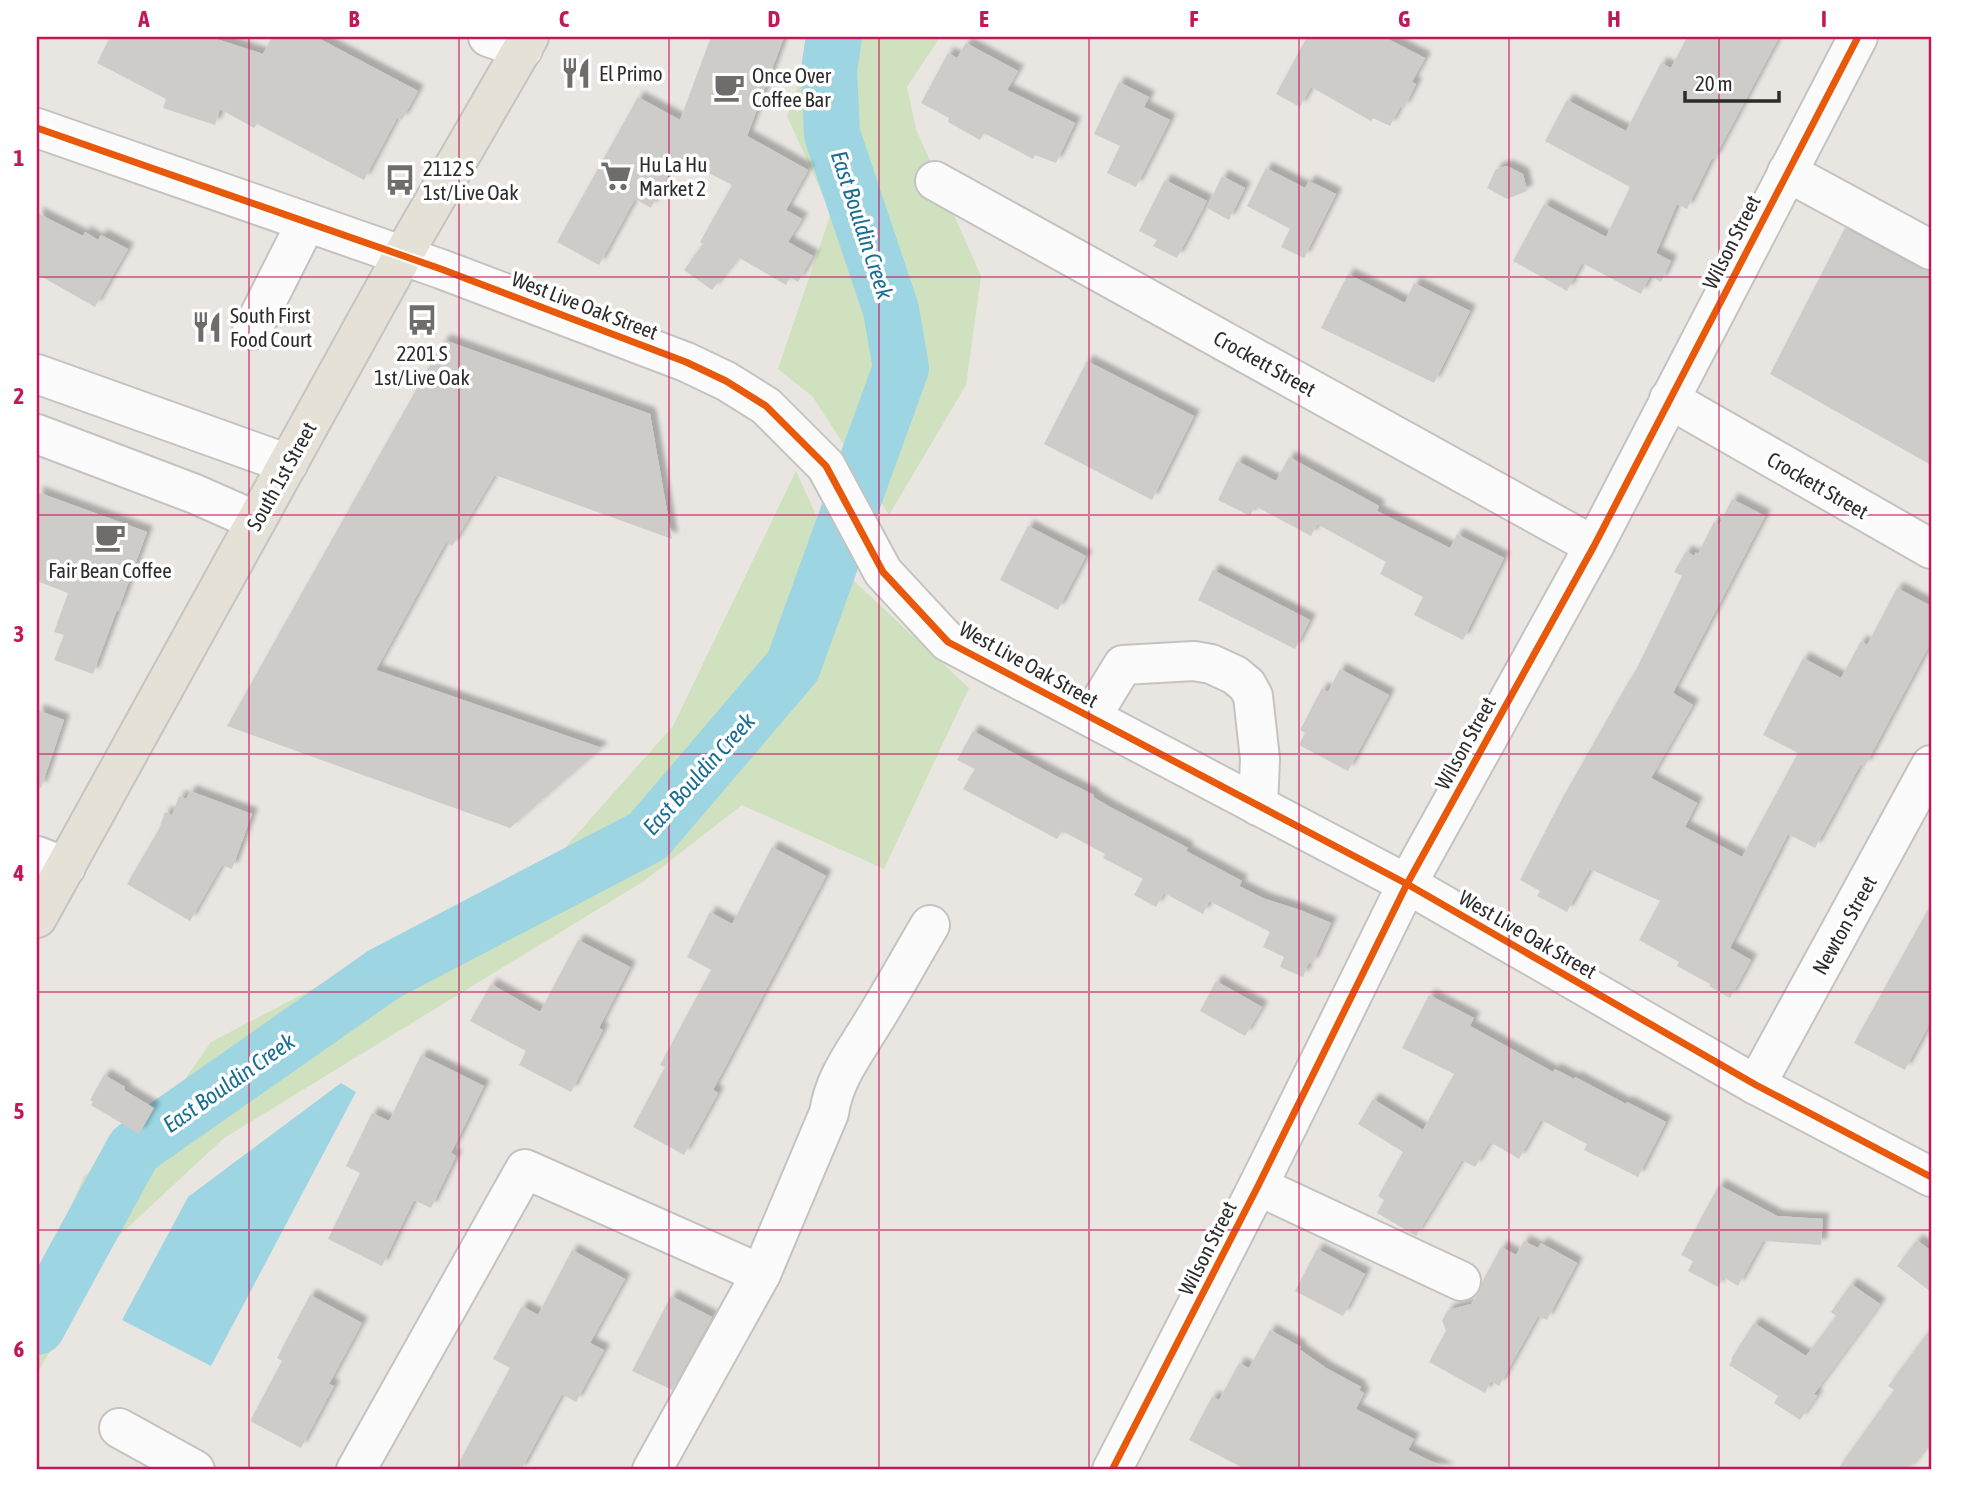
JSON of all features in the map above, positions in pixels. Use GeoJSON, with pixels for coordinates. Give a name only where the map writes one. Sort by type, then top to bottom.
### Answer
{"type":"FeatureCollection","features":[{"type":"Feature","properties":{"kind":"main road","name":"South 1st Street"},"geometry":{"type":"LineString","coordinates":[[37,918],[51,862],[256,521],[403,255],[513,41]]}},
{"type":"Feature","properties":{"kind":"street","name":"Wilson Street"},"geometry":{"type":"LineString","coordinates":[[1112,1470],[1258,1186],[1407,884],[1594,546],[1857,37]]}},
{"type":"Feature","properties":{"kind":"street","name":"West Live Oak Street"},"geometry":{"type":"LineString","coordinates":[[37,128],[403,255],[686,362],[726,381],[766,406],[826,466],[883,572],[948,642],[1407,884],[1756,1085],[1931,1177]]}},
{"type":"Feature","properties":{"kind":"street"},"geometry":{"type":"LineString","coordinates":[[1787,172],[1931,250]]}},
{"type":"Feature","properties":{"kind":"street","name":"Crockett Street"},"geometry":{"type":"LineString","coordinates":[[935,181],[1594,546]]}},
{"type":"Feature","properties":{"kind":"street"},"geometry":{"type":"LineString","coordinates":[[252,330],[306,223]]}},
{"type":"Feature","properties":{"kind":"street"},"geometry":{"type":"LineString","coordinates":[[37,374],[288,464]]}},
{"type":"Feature","properties":{"kind":"street","name":"Crockett Street"},"geometry":{"type":"LineString","coordinates":[[1669,399],[1931,549]]}},
{"type":"Feature","properties":{"kind":"street"},"geometry":{"type":"LineString","coordinates":[[37,434],[195,494],[256,521]]}},
{"type":"Feature","properties":{"kind":"street"},"geometry":{"type":"LineString","coordinates":[[1091,718],[1123,665],[1194,662],[1211,664],[1235,676],[1247,685],[1253,696],[1260,759],[1258,806]]}},
{"type":"Feature","properties":{"kind":"street","name":"Newton Street"},"geometry":{"type":"LineString","coordinates":[[1756,1085],[1931,765]]}},
{"type":"Feature","properties":{"kind":"street"},"geometry":{"type":"LineString","coordinates":[[652,1470],[761,1274],[830,1114],[834,1089],[930,925]]}},
{"type":"Feature","properties":{"kind":"street"},"geometry":{"type":"LineString","coordinates":[[356,1470],[525,1169],[761,1274]]}},
{"type":"Feature","properties":{"kind":"street"},"geometry":{"type":"LineString","coordinates":[[1258,1186],[1461,1281]]}},
{"type":"Feature","properties":{"kind":"street"},"geometry":{"type":"LineString","coordinates":[[119,1429],[195,1470]]}},
{"type":"Feature","properties":{"kind":"green space"},"geometry":{"type":"Polygon","coordinates":[[[816,37],[940,37],[907,87],[916,129],[981,276],[966,385],[889,515],[813,397],[778,369],[831,213],[787,116],[816,37]]]}},
{"type":"Feature","properties":{"kind":"green space"},"geometry":{"type":"Polygon","coordinates":[[[796,471],[840,568],[969,688],[884,869],[742,805],[644,881],[224,1138],[109,1245],[37,1374],[37,1287],[84,1176],[148,1132],[211,1042],[502,890],[562,851],[673,726],[796,471]]]}},
{"type":"Feature","properties":{"kind":"water"},"geometry":{"type":"Polygon","coordinates":[[[341,1083],[356,1092],[211,1366],[122,1320],[188,1197],[341,1083]]]}},
{"type":"Feature","properties":{"kind":"building"},"geometry":{"type":"Polygon","coordinates":[[[110,37],[210,37],[263,54],[272,37],[316,37],[418,91],[402,120],[397,118],[364,180],[257,124],[254,128],[220,109],[215,125],[163,108],[166,99],[97,63],[110,37]]]}},
{"type":"Feature","properties":{"kind":"building"},"geometry":{"type":"Polygon","coordinates":[[[711,37],[784,37],[747,136],[808,170],[786,210],[802,219],[788,242],[813,256],[798,282],[790,277],[786,285],[738,257],[712,290],[684,270],[703,244],[700,242],[732,185],[677,157],[651,208],[635,199],[599,265],[557,242],[638,97],[680,120],[711,37]]]}},
{"type":"Feature","properties":{"kind":"building"},"geometry":{"type":"Polygon","coordinates":[[[1307,37],[1384,37],[1425,58],[1412,82],[1416,84],[1404,108],[1400,107],[1390,126],[1373,118],[1371,121],[1311,87],[1300,107],[1276,94],[1307,37]]]}},
{"type":"Feature","properties":{"kind":"building"},"geometry":{"type":"Polygon","coordinates":[[[1687,37],[1779,37],[1687,209],[1677,204],[1656,253],[1671,261],[1661,282],[1650,276],[1641,294],[1582,263],[1567,291],[1513,261],[1544,204],[1606,237],[1630,187],[1545,141],[1567,100],[1626,131],[1661,63],[1671,68],[1687,37]]]}},
{"type":"Feature","properties":{"kind":"building"},"geometry":{"type":"Polygon","coordinates":[[[966,43],[1018,71],[1007,90],[1075,123],[1056,163],[1035,155],[1033,159],[984,133],[980,140],[948,122],[949,118],[921,103],[948,53],[957,58],[966,43]]]}},
{"type":"Feature","properties":{"kind":"building"},"geometry":{"type":"Polygon","coordinates":[[[1119,82],[1149,97],[1144,107],[1170,120],[1136,187],[1107,173],[1120,146],[1094,134],[1119,82]]]}},
{"type":"Feature","properties":{"kind":"building"},"geometry":{"type":"Polygon","coordinates":[[[1507,166],[1523,174],[1527,191],[1507,199],[1487,188],[1496,169],[1507,166]]]}},
{"type":"Feature","properties":{"kind":"building"},"geometry":{"type":"Polygon","coordinates":[[[1266,168],[1305,188],[1309,181],[1336,194],[1304,258],[1281,247],[1290,229],[1247,206],[1266,168]]]}},
{"type":"Feature","properties":{"kind":"building"},"geometry":{"type":"Polygon","coordinates":[[[1222,176],[1245,188],[1229,220],[1207,208],[1222,176]]]}},
{"type":"Feature","properties":{"kind":"building"},"geometry":{"type":"Polygon","coordinates":[[[1165,180],[1207,201],[1177,258],[1153,246],[1157,240],[1139,231],[1165,180]]]}},
{"type":"Feature","properties":{"kind":"building"},"geometry":{"type":"Polygon","coordinates":[[[37,213],[83,236],[85,232],[98,240],[101,235],[128,249],[95,307],[37,274],[37,213]]]}},
{"type":"Feature","properties":{"kind":"building"},"geometry":{"type":"Polygon","coordinates":[[[1845,228],[1931,272],[1931,465],[1770,374],[1845,228]]]}},
{"type":"Feature","properties":{"kind":"building"},"geometry":{"type":"Polygon","coordinates":[[[1348,274],[1405,303],[1414,283],[1470,311],[1434,383],[1321,328],[1348,274]]]}},
{"type":"Feature","properties":{"kind":"building"},"geometry":{"type":"Polygon","coordinates":[[[444,340],[650,414],[672,539],[495,475],[452,546],[446,542],[376,670],[602,748],[510,828],[227,726],[444,340]]]}},
{"type":"Feature","properties":{"kind":"building"},"geometry":{"type":"Polygon","coordinates":[[[1087,361],[1194,416],[1152,500],[1044,444],[1087,361]]]}},
{"type":"Feature","properties":{"kind":"building"},"geometry":{"type":"Polygon","coordinates":[[[1289,457],[1379,506],[1377,511],[1450,548],[1457,534],[1504,558],[1463,640],[1414,615],[1423,597],[1380,574],[1386,562],[1317,524],[1311,536],[1255,506],[1250,516],[1218,500],[1237,461],[1276,481],[1289,457]]]}},
{"type":"Feature","properties":{"kind":"building"},"geometry":{"type":"Polygon","coordinates":[[[37,492],[147,532],[93,674],[54,660],[64,635],[54,632],[68,593],[37,581],[37,492]]]}},
{"type":"Feature","properties":{"kind":"building"},"geometry":{"type":"Polygon","coordinates":[[[1732,499],[1765,516],[1673,693],[1693,705],[1651,778],[1697,803],[1685,827],[1742,857],[1798,753],[1763,735],[1803,658],[1841,678],[1861,641],[1867,645],[1897,588],[1931,606],[1931,642],[1865,766],[1861,764],[1815,848],[1788,834],[1730,948],[1751,960],[1730,998],[1677,966],[1679,962],[1639,940],[1660,901],[1590,869],[1567,912],[1537,896],[1540,891],[1520,880],[1563,797],[1632,678],[1682,576],[1674,572],[1686,551],[1694,556],[1696,552],[1698,554],[1714,522],[1719,525],[1732,499]]]}},
{"type":"Feature","properties":{"kind":"building"},"geometry":{"type":"Polygon","coordinates":[[[1028,526],[1086,556],[1058,610],[1000,580],[1028,526]]]}},
{"type":"Feature","properties":{"kind":"building"},"geometry":{"type":"Polygon","coordinates":[[[1213,570],[1310,620],[1295,649],[1198,600],[1213,570]]]}},
{"type":"Feature","properties":{"kind":"building"},"geometry":{"type":"Polygon","coordinates":[[[1340,669],[1389,695],[1348,771],[1299,745],[1305,733],[1300,730],[1322,688],[1328,692],[1340,669]]]}},
{"type":"Feature","properties":{"kind":"building"},"geometry":{"type":"Polygon","coordinates":[[[37,710],[64,720],[41,788],[37,787],[37,710]]]}},
{"type":"Feature","properties":{"kind":"building"},"geometry":{"type":"Polygon","coordinates":[[[973,731],[1188,848],[1186,851],[1242,881],[1239,886],[1265,899],[1331,923],[1303,977],[1280,967],[1284,957],[1263,947],[1270,932],[1209,901],[1203,914],[1164,893],[1156,907],[1134,895],[1143,879],[1103,858],[1105,854],[1062,831],[1057,839],[963,789],[975,769],[957,760],[973,731]]]}},
{"type":"Feature","properties":{"kind":"building"},"geometry":{"type":"Polygon","coordinates":[[[190,791],[252,814],[232,869],[222,865],[190,921],[127,884],[159,829],[165,812],[172,815],[179,796],[186,799],[190,791]]]}},
{"type":"Feature","properties":{"kind":"building"},"geometry":{"type":"Polygon","coordinates":[[[772,847],[826,876],[713,1090],[718,1093],[684,1155],[633,1127],[665,1067],[660,1065],[711,970],[687,957],[710,912],[732,924],[772,847]]]}},
{"type":"Feature","properties":{"kind":"building"},"geometry":{"type":"Polygon","coordinates":[[[1931,904],[1931,1021],[1905,1070],[1854,1043],[1931,904]]]}},
{"type":"Feature","properties":{"kind":"building"},"geometry":{"type":"Polygon","coordinates":[[[578,940],[630,967],[599,1028],[603,1030],[571,1092],[519,1065],[526,1051],[470,1021],[491,984],[540,1012],[578,940]]]}},
{"type":"Feature","properties":{"kind":"building"},"geometry":{"type":"Polygon","coordinates":[[[1216,981],[1262,1007],[1245,1036],[1200,1011],[1216,981]]]}},
{"type":"Feature","properties":{"kind":"building"},"geometry":{"type":"Polygon","coordinates":[[[1429,995],[1474,1018],[1470,1026],[1553,1072],[1555,1069],[1574,1079],[1575,1077],[1666,1122],[1638,1177],[1584,1150],[1587,1144],[1541,1120],[1519,1159],[1490,1142],[1475,1167],[1462,1160],[1416,1236],[1377,1213],[1384,1200],[1378,1196],[1403,1152],[1358,1124],[1373,1099],[1423,1130],[1454,1074],[1402,1048],[1429,995]]]}},
{"type":"Feature","properties":{"kind":"building"},"geometry":{"type":"Polygon","coordinates":[[[421,1055],[484,1086],[451,1153],[456,1156],[431,1208],[414,1200],[382,1266],[328,1239],[360,1173],[346,1166],[372,1113],[389,1121],[421,1055]]]}},
{"type":"Feature","properties":{"kind":"building"},"geometry":{"type":"Polygon","coordinates":[[[104,1075],[154,1108],[139,1134],[91,1105],[93,1102],[90,1100],[104,1075]]]}},
{"type":"Feature","properties":{"kind":"building"},"geometry":{"type":"Polygon","coordinates":[[[1719,1185],[1777,1216],[1823,1219],[1821,1245],[1763,1241],[1738,1286],[1723,1277],[1718,1287],[1688,1271],[1693,1261],[1681,1255],[1719,1185]]]}},
{"type":"Feature","properties":{"kind":"building"},"geometry":{"type":"Polygon","coordinates":[[[1917,1240],[1931,1251],[1931,1292],[1897,1266],[1917,1240]]]}},
{"type":"Feature","properties":{"kind":"building"},"geometry":{"type":"Polygon","coordinates":[[[1524,1241],[1538,1248],[1541,1243],[1577,1263],[1547,1320],[1538,1316],[1499,1386],[1491,1381],[1485,1393],[1429,1362],[1446,1331],[1442,1320],[1448,1310],[1471,1304],[1501,1247],[1516,1255],[1524,1241]]]}},
{"type":"Feature","properties":{"kind":"building"},"geometry":{"type":"Polygon","coordinates":[[[1317,1249],[1365,1274],[1343,1316],[1295,1291],[1317,1249]]]}},
{"type":"Feature","properties":{"kind":"building"},"geometry":{"type":"Polygon","coordinates":[[[572,1250],[625,1279],[590,1343],[604,1350],[576,1402],[562,1394],[521,1470],[455,1470],[510,1368],[493,1359],[522,1306],[538,1315],[572,1250]]]}},
{"type":"Feature","properties":{"kind":"building"},"geometry":{"type":"Polygon","coordinates":[[[1851,1284],[1880,1304],[1814,1394],[1817,1396],[1800,1420],[1774,1403],[1778,1396],[1729,1365],[1754,1323],[1806,1356],[1836,1316],[1831,1312],[1851,1284]]]}},
{"type":"Feature","properties":{"kind":"building"},"geometry":{"type":"Polygon","coordinates":[[[310,1295],[362,1323],[329,1384],[334,1386],[301,1448],[250,1421],[282,1361],[277,1358],[310,1295]]]}},
{"type":"Feature","properties":{"kind":"building"},"geometry":{"type":"Polygon","coordinates":[[[671,1296],[712,1317],[672,1390],[632,1371],[671,1296]]]}},
{"type":"Feature","properties":{"kind":"building"},"geometry":{"type":"Polygon","coordinates":[[[1931,1328],[1931,1441],[1908,1470],[1837,1470],[1894,1390],[1888,1386],[1931,1328]]]}},
{"type":"Feature","properties":{"kind":"building"},"geometry":{"type":"Polygon","coordinates":[[[1270,1330],[1301,1347],[1299,1349],[1326,1368],[1361,1387],[1359,1390],[1364,1393],[1356,1409],[1414,1439],[1408,1450],[1449,1470],[1247,1470],[1189,1440],[1212,1397],[1219,1400],[1239,1363],[1249,1368],[1270,1330]]]}},
{"type":"Feature","properties":{"kind":"waterway","name":"East Bouldin Creek"},"geometry":{"type":"LineString","coordinates":[[37,1327],[134,1149],[384,974],[648,836],[793,666],[901,368],[891,310],[832,134],[829,70],[834,37]]}},
{"type":"Feature","properties":{"kind":"cycle path"},"geometry":{"type":"LineString","coordinates":[[1112,1470],[1258,1186],[1407,884],[1594,546],[1858,37]]}},
{"type":"Feature","properties":{"kind":"cycle path"},"geometry":{"type":"LineString","coordinates":[[37,128],[441,269],[686,362],[726,381],[766,406],[826,466],[883,572],[948,642],[1407,884],[1756,1085],[1931,1177]]}},
{"type":"Feature","properties":{"kind":"place","name":"El Primo"},"geometry":{"type":"Point","coordinates":[576,73]}},
{"type":"Feature","properties":{"kind":"place","name":"Once Over Coffee Bar"},"geometry":{"type":"Point","coordinates":[729,87]}},
{"type":"Feature","properties":{"kind":"place","name":"Hu La Hu Market 2"},"geometry":{"type":"Point","coordinates":[616,176]}},
{"type":"Feature","properties":{"kind":"place","name":"2112 S 1st/Live Oak"},"geometry":{"type":"Point","coordinates":[400,180]}},
{"type":"Feature","properties":{"kind":"place","name":"2201 S 1st/Live Oak"},"geometry":{"type":"Point","coordinates":[422,320]}},
{"type":"Feature","properties":{"kind":"place","name":"South First Food Court"},"geometry":{"type":"Point","coordinates":[207,327]}},
{"type":"Feature","properties":{"kind":"place","name":"Fair Bean Coffee"},"geometry":{"type":"Point","coordinates":[110,537]}}]}
